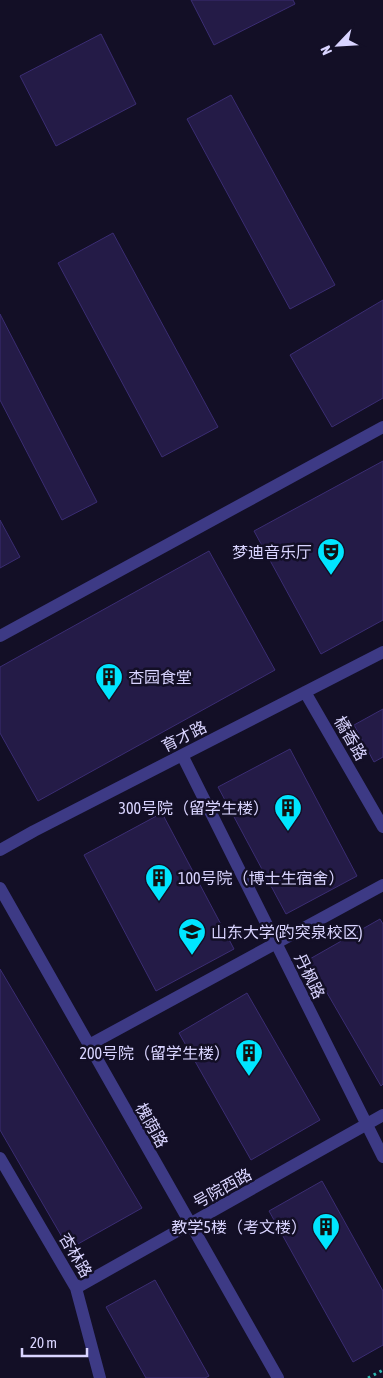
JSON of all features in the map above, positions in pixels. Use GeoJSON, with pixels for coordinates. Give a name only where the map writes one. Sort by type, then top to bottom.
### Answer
{"type":"FeatureCollection","features":[{"type":"Feature","properties":{"kind":"lane"},"geometry":{"type":"LineString","coordinates":[[0,636],[383,427]]}},
{"type":"Feature","properties":{"kind":"lane","name":"育才路"},"geometry":{"type":"LineString","coordinates":[[0,850],[383,652]]}},
{"type":"Feature","properties":{"kind":"lane","name":"橘香路"},"geometry":{"type":"LineString","coordinates":[[305,692],[383,827]]}},
{"type":"Feature","properties":{"kind":"lane","name":"丹枫路"},"geometry":{"type":"LineString","coordinates":[[182,755],[383,1157]]}},
{"type":"Feature","properties":{"kind":"lane"},"geometry":{"type":"LineString","coordinates":[[89,1045],[383,885]]}},
{"type":"Feature","properties":{"kind":"lane","name":"槐荫路"},"geometry":{"type":"LineString","coordinates":[[0,888],[278,1378]]}},
{"type":"Feature","properties":{"kind":"lane","name":"号院西路"},"geometry":{"type":"LineString","coordinates":[[76,1288],[383,1115]]}},
{"type":"Feature","properties":{"kind":"lane","name":"杏林路"},"geometry":{"type":"LineString","coordinates":[[0,1158],[76,1288],[100,1378]]}},
{"type":"Feature","properties":{"kind":"path"},"geometry":{"type":"LineString","coordinates":[[368,1378],[383,1370]]}},
{"type":"Feature","properties":{"kind":"building"},"geometry":{"type":"Polygon","coordinates":[[[191,0],[293,0],[295,4],[214,45],[191,0]]]}},
{"type":"Feature","properties":{"kind":"building"},"geometry":{"type":"Polygon","coordinates":[[[101,34],[136,104],[56,146],[20,76],[101,34]]]}},
{"type":"Feature","properties":{"kind":"building"},"geometry":{"type":"Polygon","coordinates":[[[231,95],[335,285],[290,309],[187,119],[231,95]]]}},
{"type":"Feature","properties":{"kind":"building"},"geometry":{"type":"Polygon","coordinates":[[[113,233],[218,427],[162,457],[58,263],[113,233]]]}},
{"type":"Feature","properties":{"kind":"building"},"geometry":{"type":"Polygon","coordinates":[[[383,300],[383,398],[332,427],[290,355],[383,300]]]}},
{"type":"Feature","properties":{"kind":"building"},"geometry":{"type":"Polygon","coordinates":[[[0,314],[97,502],[62,520],[0,400],[0,314]]]}},
{"type":"Feature","properties":{"kind":"building","name":"梦迪音乐厅"},"geometry":{"type":"Polygon","coordinates":[[[383,461],[383,620],[321,654],[254,531],[383,461]]]}},
{"type":"Feature","properties":{"kind":"building"},"geometry":{"type":"Polygon","coordinates":[[[0,520],[20,557],[0,568],[0,520]]]}},
{"type":"Feature","properties":{"kind":"building","name":"杏园食堂"},"geometry":{"type":"Polygon","coordinates":[[[209,551],[275,670],[38,801],[0,733],[0,667],[209,551]]]}},
{"type":"Feature","properties":{"kind":"building"},"geometry":{"type":"Polygon","coordinates":[[[383,709],[383,757],[374,762],[354,725],[383,709]]]}},
{"type":"Feature","properties":{"kind":"building","name":"300号院（留学生楼）"},"geometry":{"type":"Polygon","coordinates":[[[290,749],[357,876],[286,914],[218,787],[290,749]]]}},
{"type":"Feature","properties":{"kind":"building","name":"100号院（博士生宿舍）"},"geometry":{"type":"Polygon","coordinates":[[[162,813],[234,949],[156,991],[84,855],[162,813]]]}},
{"type":"Feature","properties":{"kind":"building"},"geometry":{"type":"Polygon","coordinates":[[[380,919],[383,924],[383,1084],[381,1086],[308,960],[380,919]]]}},
{"type":"Feature","properties":{"kind":"building"},"geometry":{"type":"Polygon","coordinates":[[[0,969],[142,1208],[69,1249],[0,1130],[0,969]]]}},
{"type":"Feature","properties":{"kind":"building","name":"200号院（留学生楼）"},"geometry":{"type":"Polygon","coordinates":[[[247,993],[320,1120],[251,1160],[179,1033],[247,993]]]}},
{"type":"Feature","properties":{"kind":"building","name":"教学5楼（考文楼）"},"geometry":{"type":"Polygon","coordinates":[[[322,1181],[383,1291],[383,1345],[353,1362],[269,1211],[322,1181]]]}},
{"type":"Feature","properties":{"kind":"building"},"geometry":{"type":"Polygon","coordinates":[[[155,1280],[209,1376],[205,1378],[146,1378],[106,1307],[155,1280]]]}},
{"type":"Feature","properties":{"kind":"place","name":"梦迪音乐厅"},"geometry":{"type":"Point","coordinates":[331,576]}},
{"type":"Feature","properties":{"kind":"place","name":"杏园食堂"},"geometry":{"type":"Point","coordinates":[109,701]}},
{"type":"Feature","properties":{"kind":"place","name":"300号院（留学生楼）"},"geometry":{"type":"Point","coordinates":[288,832]}},
{"type":"Feature","properties":{"kind":"place","name":"100号院（博士生宿舍）"},"geometry":{"type":"Point","coordinates":[159,902]}},
{"type":"Feature","properties":{"kind":"place","name":"山东大学(趵突泉校区)"},"geometry":{"type":"Point","coordinates":[192,956]}},
{"type":"Feature","properties":{"kind":"place","name":"200号院（留学生楼）"},"geometry":{"type":"Point","coordinates":[249,1077]}},
{"type":"Feature","properties":{"kind":"place","name":"教学5楼（考文楼）"},"geometry":{"type":"Point","coordinates":[326,1251]}}]}
